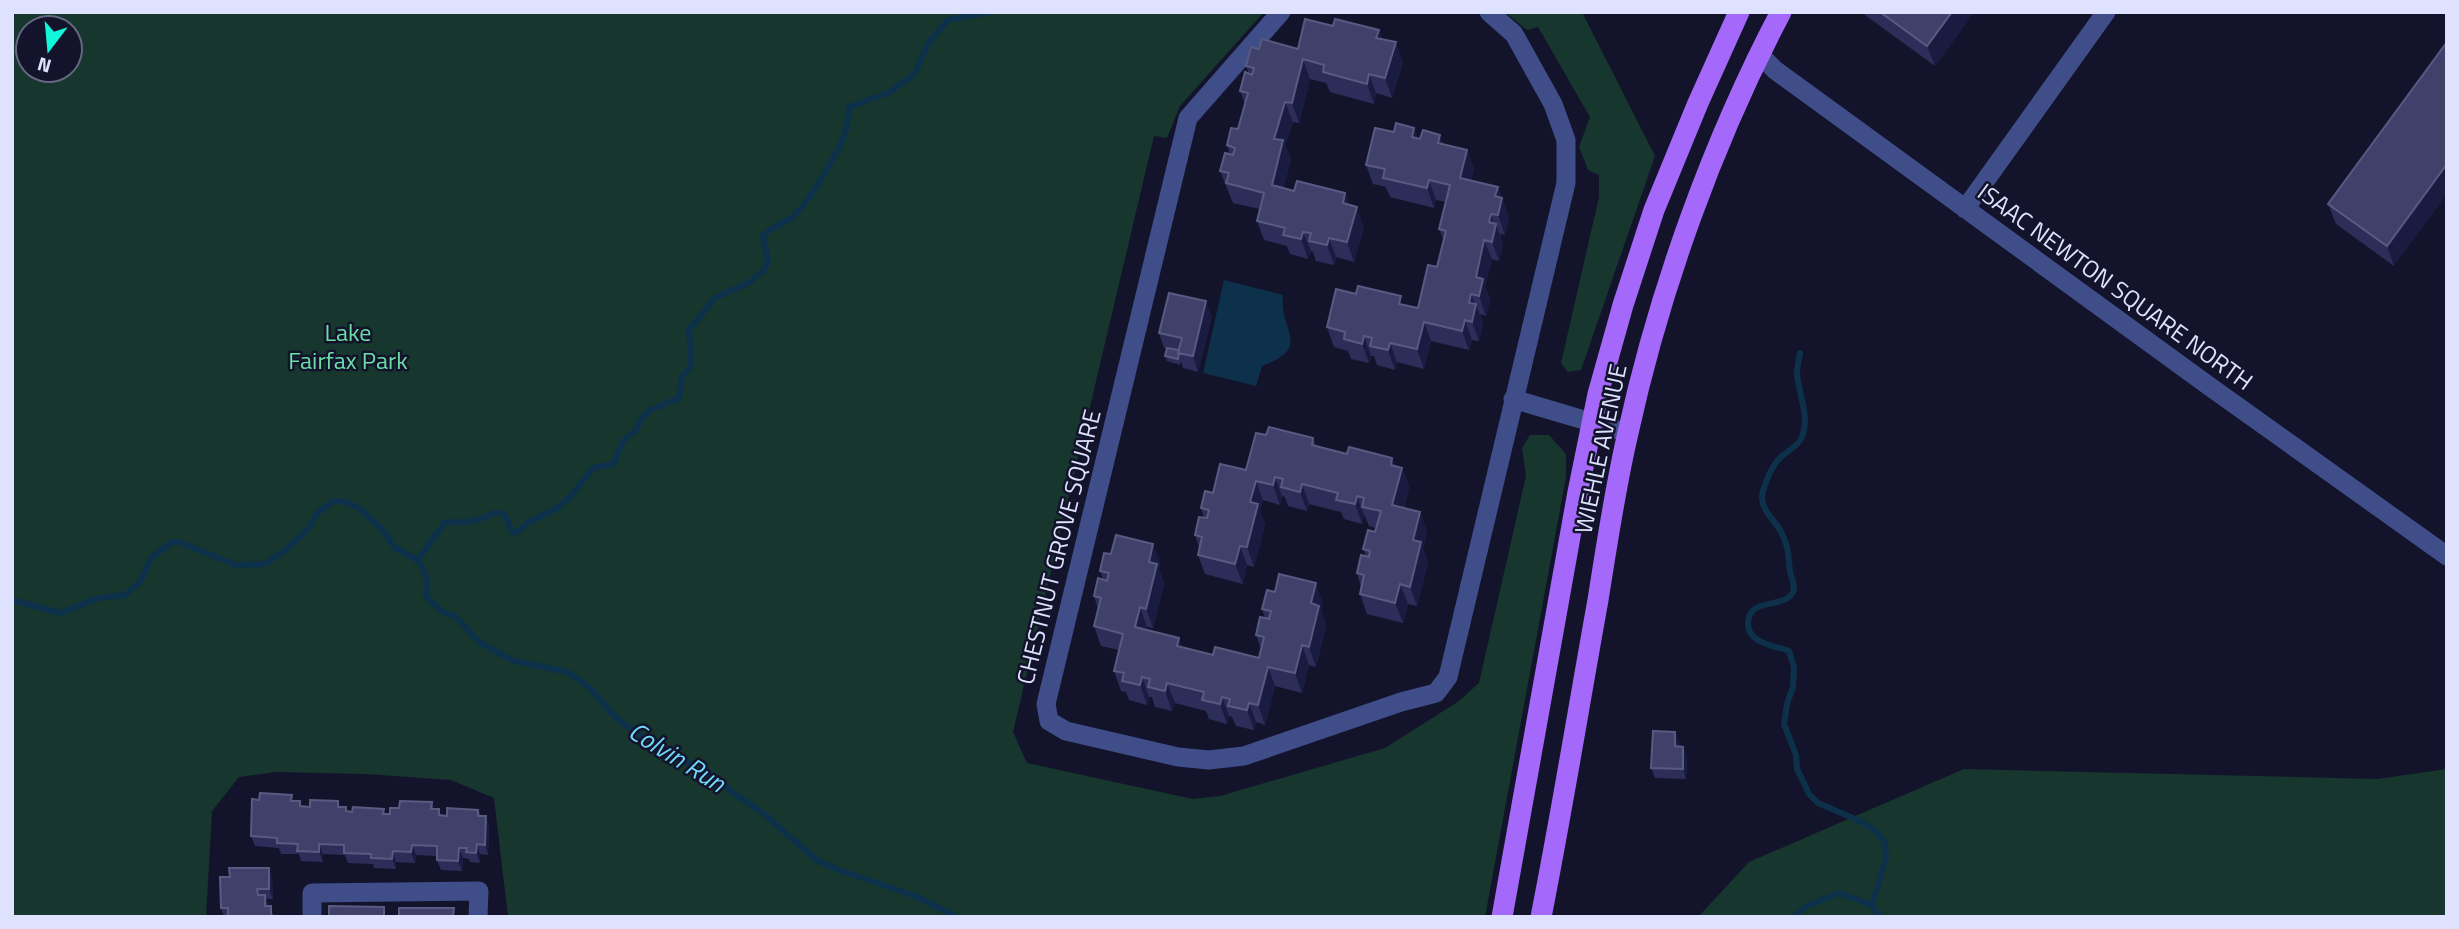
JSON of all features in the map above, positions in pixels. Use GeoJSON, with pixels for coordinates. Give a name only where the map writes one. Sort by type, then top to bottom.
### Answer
{"type":"FeatureCollection","features":[{"type":"Feature","properties":{"kind":"main road","name":"WIEHLE AVENUE"},"geometry":{"type":"LineString","coordinates":[[1502,917],[1592,422],[1623,305],[1654,210],[1739,12]]}},
{"type":"Feature","properties":{"kind":"main road","name":"WIEHLE AVENUE"},"geometry":{"type":"LineString","coordinates":[[1541,917],[1628,433],[1660,315],[1690,221],[1734,108],[1781,12]]}},
{"type":"Feature","properties":{"kind":"street","name":"CHESTNUT GROVE SQUARE"},"geometry":{"type":"LineString","coordinates":[[1281,12],[1188,118],[1046,704],[1049,720],[1066,731],[1178,757],[1209,760],[1244,756],[1401,702],[1436,693],[1448,677],[1566,183],[1566,140],[1553,104],[1514,34],[1489,12]]}},
{"type":"Feature","properties":{"kind":"street"},"geometry":{"type":"LineString","coordinates":[[1965,209],[2106,12]]}},
{"type":"Feature","properties":{"kind":"street","name":"ISAAC NEWTON SQUARE NORTH"},"geometry":{"type":"LineString","coordinates":[[1759,54],[1775,70],[1965,209],[2447,556]]}},
{"type":"Feature","properties":{"kind":"street"},"geometry":{"type":"LineString","coordinates":[[1513,399],[1628,433]]}},
{"type":"Feature","properties":{"kind":"street"},"geometry":{"type":"LineString","coordinates":[[312,917],[312,893],[479,891],[478,917]]}},
{"type":"Feature","properties":{"kind":"green space","name":"Lake Fairfax Park"},"geometry":{"type":"Polygon","coordinates":[[[12,12],[1264,12],[1180,106],[1167,138],[1154,136],[1013,732],[1027,763],[1193,799],[1220,796],[1385,748],[1459,701],[1479,683],[1526,476],[1522,448],[1530,435],[1549,435],[1566,454],[1566,477],[1485,917],[508,917],[494,798],[451,780],[366,774],[276,772],[239,777],[212,811],[206,917],[12,917],[12,12]]]}},
{"type":"Feature","properties":{"kind":"green space"},"geometry":{"type":"Polygon","coordinates":[[[1505,12],[1582,12],[1655,156],[1581,370],[1568,372],[1561,363],[1599,197],[1599,175],[1588,170],[1579,147],[1590,117],[1538,27],[1527,30],[1505,12]]]}},
{"type":"Feature","properties":{"kind":"green space"},"geometry":{"type":"Polygon","coordinates":[[[1964,769],[2377,779],[2447,769],[2447,917],[1698,917],[1749,862],[1964,769]]]}},
{"type":"Feature","properties":{"kind":"water"},"geometry":{"type":"Polygon","coordinates":[[[1224,280],[1283,295],[1290,344],[1287,352],[1262,366],[1256,386],[1203,373],[1224,280]]]}},
{"type":"Feature","properties":{"kind":"building"},"geometry":{"type":"Polygon","coordinates":[[[1880,12],[1952,12],[1927,46],[1880,12]]]}},
{"type":"Feature","properties":{"kind":"building"},"geometry":{"type":"Polygon","coordinates":[[[1305,19],[1333,26],[1335,19],[1379,30],[1376,38],[1396,42],[1385,78],[1369,74],[1367,84],[1323,72],[1324,65],[1303,59],[1292,103],[1285,102],[1274,139],[1283,140],[1272,185],[1294,191],[1297,181],[1345,193],[1343,203],[1357,207],[1347,242],[1329,238],[1327,245],[1309,241],[1311,233],[1303,232],[1301,239],[1283,235],[1285,228],[1257,221],[1264,193],[1226,183],[1229,173],[1220,171],[1225,153],[1233,155],[1235,148],[1227,145],[1231,128],[1238,129],[1248,93],[1240,91],[1245,72],[1252,75],[1254,68],[1246,66],[1251,47],[1259,49],[1262,39],[1298,49],[1305,19]]]}},
{"type":"Feature","properties":{"kind":"building"},"geometry":{"type":"Polygon","coordinates":[[[2447,42],[2447,164],[2387,246],[2328,204],[2447,42]]]}},
{"type":"Feature","properties":{"kind":"building"},"geometry":{"type":"Polygon","coordinates":[[[1396,123],[1414,128],[1412,137],[1420,139],[1423,130],[1440,135],[1438,143],[1467,150],[1460,178],[1498,187],[1495,196],[1502,198],[1498,215],[1491,214],[1489,222],[1496,224],[1492,242],[1484,240],[1476,277],[1483,279],[1479,296],[1471,294],[1469,303],[1476,304],[1472,322],[1465,320],[1462,331],[1424,322],[1417,349],[1390,343],[1388,350],[1370,346],[1372,338],[1364,336],[1362,344],[1344,339],[1345,332],[1327,327],[1336,289],[1356,294],[1358,286],[1401,296],[1399,304],[1418,308],[1428,265],[1437,267],[1446,231],[1439,229],[1450,185],[1429,180],[1427,188],[1383,178],[1385,169],[1366,165],[1375,128],[1394,132],[1396,123]]]}},
{"type":"Feature","properties":{"kind":"building"},"geometry":{"type":"Polygon","coordinates":[[[1169,293],[1206,301],[1193,356],[1178,353],[1182,338],[1159,333],[1169,293]]]}},
{"type":"Feature","properties":{"kind":"building"},"geometry":{"type":"Polygon","coordinates":[[[1167,348],[1179,350],[1178,359],[1165,356],[1167,348]]]}},
{"type":"Feature","properties":{"kind":"building"},"geometry":{"type":"Polygon","coordinates":[[[1269,427],[1313,438],[1312,445],[1347,454],[1349,447],[1392,458],[1391,465],[1402,468],[1392,505],[1420,512],[1413,540],[1421,542],[1410,587],[1400,584],[1395,603],[1360,594],[1364,575],[1357,573],[1361,555],[1369,557],[1370,551],[1363,549],[1368,530],[1375,532],[1381,511],[1362,507],[1364,498],[1357,496],[1355,504],[1336,500],[1338,493],[1302,484],[1300,492],[1281,487],[1283,479],[1275,477],[1273,485],[1256,481],[1250,502],[1258,504],[1247,547],[1240,546],[1235,564],[1198,555],[1202,537],[1195,535],[1199,517],[1207,518],[1209,510],[1201,508],[1205,491],[1213,493],[1220,464],[1246,470],[1256,433],[1266,435],[1269,427]]]}},
{"type":"Feature","properties":{"kind":"building"},"geometry":{"type":"Polygon","coordinates":[[[1116,535],[1153,544],[1149,562],[1157,564],[1146,609],[1140,607],[1135,627],[1179,638],[1177,646],[1213,655],[1215,647],[1259,658],[1264,637],[1256,635],[1260,617],[1269,619],[1271,611],[1262,609],[1267,590],[1275,592],[1279,574],[1316,583],[1311,603],[1319,606],[1309,647],[1302,645],[1295,673],[1268,667],[1258,705],[1249,703],[1247,710],[1228,706],[1230,699],[1222,697],[1220,704],[1202,700],[1204,692],[1167,683],[1165,691],[1148,687],[1150,679],[1142,677],[1140,685],[1122,681],[1124,673],[1114,671],[1123,634],[1094,626],[1101,598],[1094,596],[1098,578],[1107,581],[1109,573],[1100,571],[1104,553],[1111,554],[1116,535]]]}},
{"type":"Feature","properties":{"kind":"building"},"geometry":{"type":"Polygon","coordinates":[[[1653,731],[1675,732],[1675,746],[1683,747],[1683,769],[1651,768],[1653,731]]]}},
{"type":"Feature","properties":{"kind":"building"},"geometry":{"type":"Polygon","coordinates":[[[260,793],[292,795],[291,801],[300,801],[300,806],[310,807],[310,800],[338,801],[338,807],[346,807],[346,811],[352,812],[353,807],[384,809],[383,814],[390,814],[390,808],[399,808],[400,801],[432,802],[431,809],[439,809],[439,815],[447,816],[447,808],[478,810],[478,816],[486,816],[485,845],[477,844],[476,853],[466,852],[467,848],[459,848],[458,861],[437,860],[437,846],[412,845],[411,852],[393,851],[392,859],[371,858],[371,854],[344,853],[344,845],[319,844],[319,852],[297,851],[298,844],[277,843],[277,838],[251,836],[252,799],[259,800],[260,793]]]}},
{"type":"Feature","properties":{"kind":"building"},"geometry":{"type":"Polygon","coordinates":[[[229,868],[269,868],[269,889],[257,889],[258,895],[265,895],[265,906],[271,906],[271,917],[228,917],[228,908],[221,908],[220,877],[230,877],[229,868]]]}},
{"type":"Feature","properties":{"kind":"building"},"geometry":{"type":"Polygon","coordinates":[[[329,906],[384,907],[384,917],[329,917],[329,906]]]}},
{"type":"Feature","properties":{"kind":"building"},"geometry":{"type":"Polygon","coordinates":[[[399,908],[454,908],[453,917],[399,917],[399,908]]]}},
{"type":"Feature","properties":{"kind":"waterway"},"geometry":{"type":"LineString","coordinates":[[417,561],[445,522],[471,521],[496,512],[505,515],[513,533],[557,508],[569,498],[593,468],[613,464],[623,441],[637,429],[639,422],[650,410],[679,398],[682,376],[691,367],[688,331],[715,298],[750,282],[764,270],[768,262],[763,236],[798,212],[814,190],[843,138],[849,107],[890,92],[915,73],[929,42],[948,20],[990,12]]}},
{"type":"Feature","properties":{"kind":"waterway"},"geometry":{"type":"LineString","coordinates":[[1800,353],[1797,374],[1805,422],[1802,437],[1798,444],[1773,466],[1762,498],[1766,511],[1785,541],[1794,589],[1789,597],[1782,601],[1754,609],[1748,623],[1749,630],[1757,639],[1789,651],[1794,667],[1793,687],[1784,724],[1796,755],[1797,769],[1809,794],[1818,803],[1862,822],[1878,833],[1885,843],[1886,858],[1872,905]]}},
{"type":"Feature","properties":{"kind":"waterway","name":"Colvin Run"},"geometry":{"type":"LineString","coordinates":[[12,600],[60,613],[98,598],[125,595],[140,582],[152,557],[172,542],[179,542],[236,565],[265,564],[287,549],[308,529],[317,513],[334,501],[343,501],[359,508],[382,529],[395,548],[416,559],[423,568],[427,581],[426,597],[443,612],[455,616],[479,642],[514,661],[568,672],[590,688],[616,718],[662,751],[709,772],[763,813],[815,859],[915,896],[957,917]]}},
{"type":"Feature","properties":{"kind":"waterway","name":"Colvin Run"},"geometry":{"type":"LineString","coordinates":[[1793,917],[1807,906],[1839,893],[1872,905],[1880,917]]}}]}
